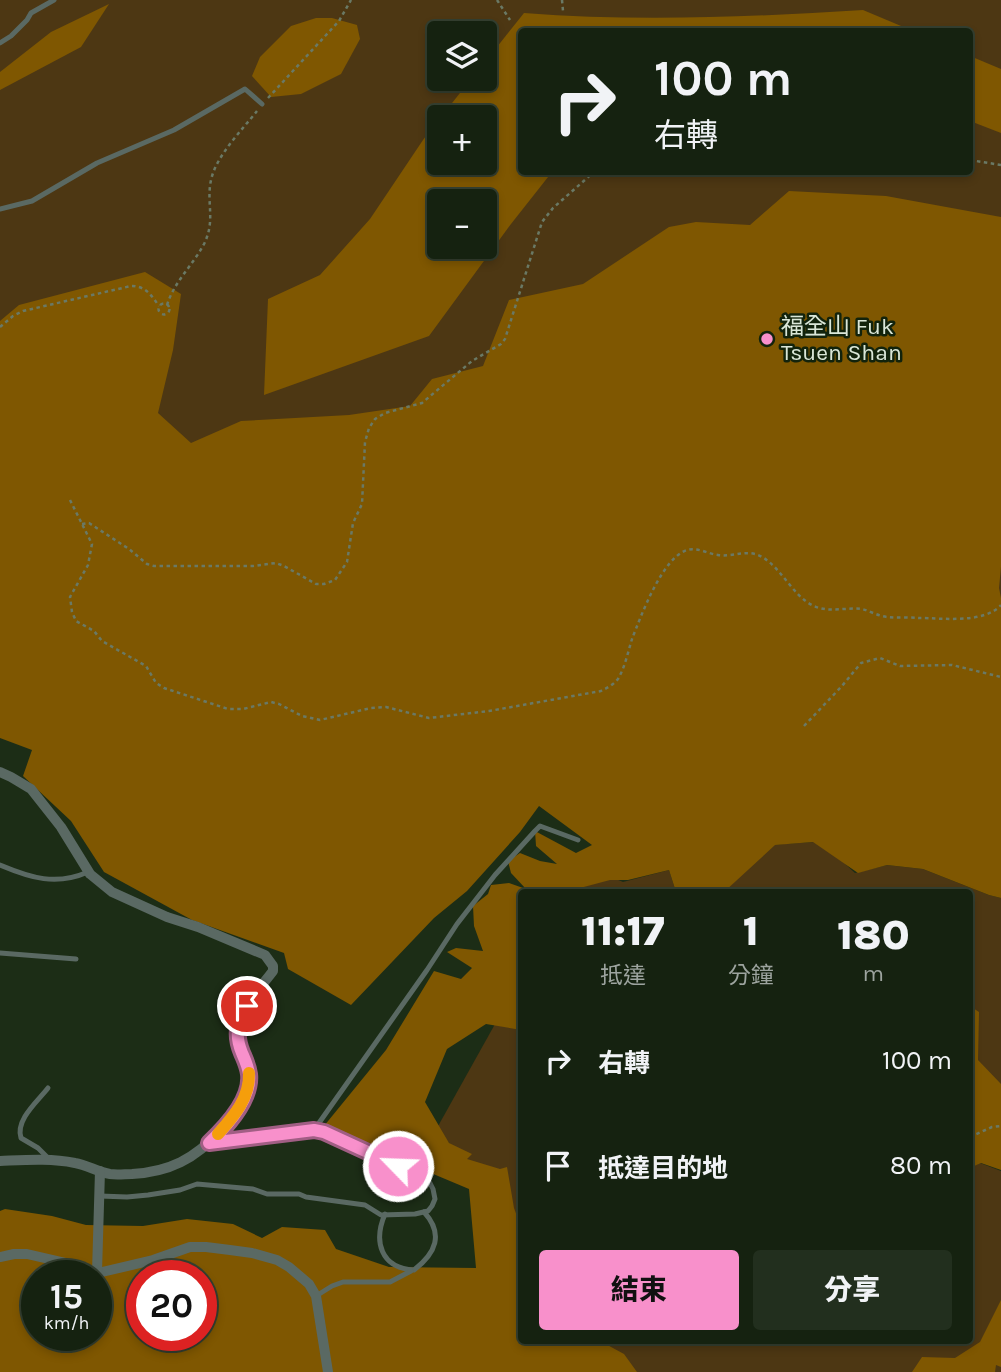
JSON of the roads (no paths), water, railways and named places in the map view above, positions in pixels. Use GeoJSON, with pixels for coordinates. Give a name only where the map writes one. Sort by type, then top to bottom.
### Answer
{"type":"FeatureCollection","features":[{"type":"Feature","properties":{"kind":"street"},"geometry":{"type":"LineString","coordinates":[[0,772],[32,789],[61,827],[88,872],[111,892],[265,955],[273,966],[273,971],[247,1006],[237,1029],[240,1049],[249,1073],[248,1090],[238,1108],[199,1152],[180,1163],[146,1173],[111,1174],[78,1163],[50,1160],[0,1161]]}},
{"type":"Feature","properties":{"kind":"street"},"geometry":{"type":"LineString","coordinates":[[97,1260],[100,1171]]}},
{"type":"Feature","properties":{"kind":"street"},"geometry":{"type":"LineString","coordinates":[[112,1270],[190,1247],[252,1253],[277,1260],[309,1284],[316,1296],[328,1372]]}},
{"type":"Feature","properties":{"kind":"street"},"geometry":{"type":"LineString","coordinates":[[0,1257],[27,1254],[56,1260]]}},
{"type":"Feature","properties":{"kind":"lane"},"geometry":{"type":"LineString","coordinates":[[0,43],[11,36],[31,13],[54,0]]}},
{"type":"Feature","properties":{"kind":"lane"},"geometry":{"type":"LineString","coordinates":[[0,209],[33,201],[97,163],[174,130],[245,89],[262,104]]}},
{"type":"Feature","properties":{"kind":"lane"},"geometry":{"type":"LineString","coordinates":[[314,1130],[457,924],[495,875],[535,831],[540,826],[578,840]]}},
{"type":"Feature","properties":{"kind":"lane"},"geometry":{"type":"LineString","coordinates":[[0,865],[19,873],[49,879],[68,879],[88,872]]}},
{"type":"Feature","properties":{"kind":"lane"},"geometry":{"type":"LineString","coordinates":[[0,953],[76,959]]}},
{"type":"Feature","properties":{"kind":"lane"},"geometry":{"type":"LineString","coordinates":[[48,1088],[20,1124],[19,1131],[21,1138],[50,1160]]}},
{"type":"Feature","properties":{"kind":"lane"},"geometry":{"type":"LineString","coordinates":[[100,1196],[127,1197],[180,1190],[197,1184],[223,1185],[267,1194],[299,1194],[365,1205],[381,1214],[415,1214],[428,1211],[435,1199],[430,1183],[424,1177],[324,1132],[314,1130],[209,1143]]}},
{"type":"Feature","properties":{"kind":"lane"},"geometry":{"type":"LineString","coordinates":[[316,1296],[343,1282],[390,1282],[426,1261],[436,1234],[433,1222],[424,1212]]}},
{"type":"Feature","properties":{"kind":"lane"},"geometry":{"type":"LineString","coordinates":[[385,1214],[380,1226],[381,1250],[393,1264],[414,1270]]}},
{"type":"Feature","properties":{"kind":"place","name":"福全山 Fuk Tsuen Shan"},"geometry":{"type":"Point","coordinates":[767,339]}}]}
